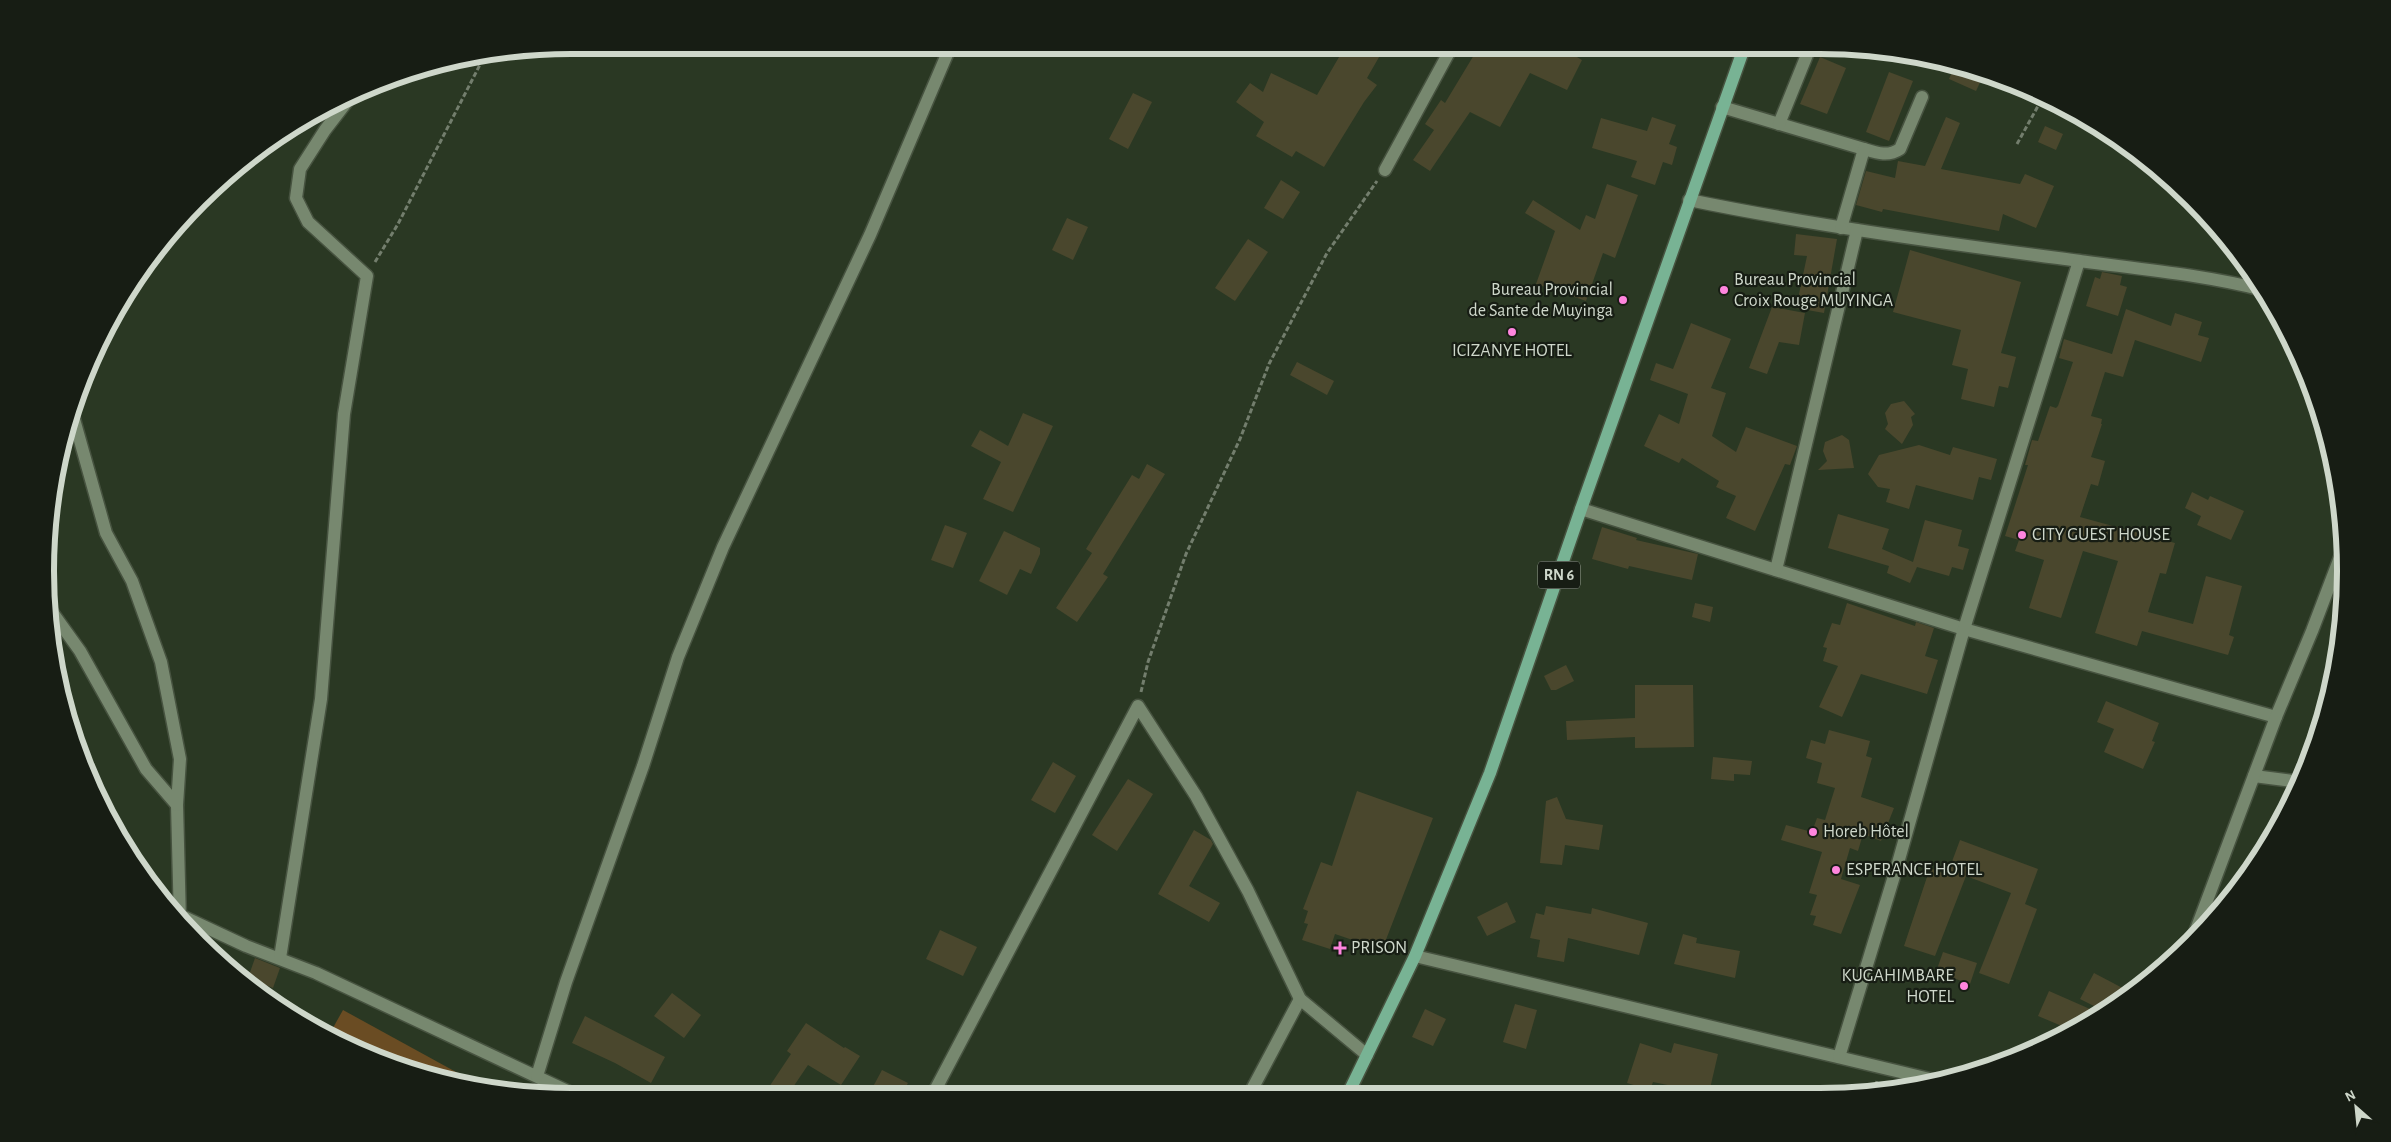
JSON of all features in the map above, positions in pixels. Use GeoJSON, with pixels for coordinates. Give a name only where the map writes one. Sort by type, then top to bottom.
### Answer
{"type":"FeatureCollection","features":[{"type":"Feature","properties":{"kind":"main road","name":"RN 6"},"geometry":{"type":"LineString","coordinates":[[1351,1088],[1415,956],[1490,773],[1742,54]]}},
{"type":"Feature","properties":{"kind":"street"},"geometry":{"type":"LineString","coordinates":[[537,1076],[566,982],[643,766],[678,657],[722,547],[870,235],[947,54]]}},
{"type":"Feature","properties":{"kind":"street"},"geometry":{"type":"LineString","coordinates":[[1385,170],[1448,54]]}},
{"type":"Feature","properties":{"kind":"street"},"geometry":{"type":"LineString","coordinates":[[1779,124],[1807,54]]}},
{"type":"Feature","properties":{"kind":"street"},"geometry":{"type":"LineString","coordinates":[[1722,107],[1864,149],[1884,154],[1893,154],[1900,149],[1922,97]]}},
{"type":"Feature","properties":{"kind":"street"},"geometry":{"type":"LineString","coordinates":[[280,958],[321,699],[344,414],[366,276],[308,222],[296,198],[300,169],[325,130],[344,106]]}},
{"type":"Feature","properties":{"kind":"street"},"geometry":{"type":"LineString","coordinates":[[1841,228],[1864,149]]}},
{"type":"Feature","properties":{"kind":"street"},"geometry":{"type":"LineString","coordinates":[[1689,200],[1841,228],[2079,261],[2157,269],[2252,287]]}},
{"type":"Feature","properties":{"kind":"street"},"geometry":{"type":"LineString","coordinates":[[1776,570],[1857,230]]}},
{"type":"Feature","properties":{"kind":"street"},"geometry":{"type":"LineString","coordinates":[[1839,1057],[1898,863],[1964,629],[2079,261]]}},
{"type":"Feature","properties":{"kind":"street"},"geometry":{"type":"LineString","coordinates":[[75,423],[106,533],[132,581],[161,662],[180,759],[178,805],[180,835],[177,863],[177,906]]}},
{"type":"Feature","properties":{"kind":"street"},"geometry":{"type":"LineString","coordinates":[[1581,509],[1964,629],[2276,717]]}},
{"type":"Feature","properties":{"kind":"street"},"geometry":{"type":"LineString","coordinates":[[2198,924],[2276,717],[2337,566]]}},
{"type":"Feature","properties":{"kind":"street"},"geometry":{"type":"LineString","coordinates":[[56,618],[80,651],[146,769],[178,805]]}},
{"type":"Feature","properties":{"kind":"street"},"geometry":{"type":"LineString","coordinates":[[936,1088],[1138,706],[1196,796],[1248,891],[1300,999],[1367,1056]]}},
{"type":"Feature","properties":{"kind":"street"},"geometry":{"type":"LineString","coordinates":[[2254,776],[2293,781]]}},
{"type":"Feature","properties":{"kind":"street"},"geometry":{"type":"LineString","coordinates":[[191,922],[280,958],[561,1088]]}},
{"type":"Feature","properties":{"kind":"street"},"geometry":{"type":"LineString","coordinates":[[1415,956],[1924,1077]]}},
{"type":"Feature","properties":{"kind":"street"},"geometry":{"type":"LineString","coordinates":[[1253,1088],[1300,999]]}},
{"type":"Feature","properties":{"kind":"path"},"geometry":{"type":"LineString","coordinates":[[366,276],[398,224],[481,62]]}},
{"type":"Feature","properties":{"kind":"path"},"geometry":{"type":"LineString","coordinates":[[2017,144],[2039,103]]}},
{"type":"Feature","properties":{"kind":"path"},"geometry":{"type":"LineString","coordinates":[[1138,706],[1148,662],[1186,554],[1240,440],[1269,364],[1327,253],[1385,170]]}},
{"type":"Feature","properties":{"kind":"shaded area"},"geometry":{"type":"Polygon","coordinates":[[[343,1010],[465,1077],[405,1061],[373,1049],[332,1030],[343,1010]]]}},
{"type":"Feature","properties":{"kind":"building"},"geometry":{"type":"Polygon","coordinates":[[[1341,54],[1381,54],[1367,78],[1377,85],[1364,102],[1324,167],[1296,151],[1292,157],[1256,136],[1264,122],[1236,102],[1250,83],[1263,92],[1271,73],[1317,95],[1341,54]]]}},
{"type":"Feature","properties":{"kind":"building"},"geometry":{"type":"Polygon","coordinates":[[[1475,54],[1572,54],[1582,60],[1567,90],[1530,73],[1500,127],[1470,112],[1430,171],[1413,160],[1434,130],[1425,124],[1441,100],[1445,103],[1475,54]]]}},
{"type":"Feature","properties":{"kind":"building"},"geometry":{"type":"Polygon","coordinates":[[[1820,57],[1846,68],[1827,114],[1800,104],[1820,57]]]}},
{"type":"Feature","properties":{"kind":"building"},"geometry":{"type":"Polygon","coordinates":[[[1953,71],[1981,80],[1976,91],[1949,79],[1953,71]]]}},
{"type":"Feature","properties":{"kind":"building"},"geometry":{"type":"Polygon","coordinates":[[[1889,72],[1913,81],[1889,141],[1866,132],[1889,72]]]}},
{"type":"Feature","properties":{"kind":"building"},"geometry":{"type":"Polygon","coordinates":[[[1133,93],[1152,102],[1128,149],[1109,139],[1133,93]]]}},
{"type":"Feature","properties":{"kind":"building"},"geometry":{"type":"Polygon","coordinates":[[[1652,117],[1676,125],[1669,144],[1677,147],[1672,165],[1663,162],[1655,185],[1631,177],[1637,161],[1592,148],[1601,118],[1647,131],[1652,117]]]}},
{"type":"Feature","properties":{"kind":"building"},"geometry":{"type":"Polygon","coordinates":[[[1946,117],[1960,123],[1941,169],[2020,184],[2025,174],[2054,186],[2036,228],[2003,214],[1999,231],[1883,209],[1882,212],[1856,205],[1866,171],[1895,178],[1898,161],[1925,166],[1946,117]]]}},
{"type":"Feature","properties":{"kind":"building"},"geometry":{"type":"Polygon","coordinates":[[[2045,126],[2063,134],[2056,150],[2038,142],[2045,126]]]}},
{"type":"Feature","properties":{"kind":"building"},"geometry":{"type":"Polygon","coordinates":[[[1281,180],[1300,192],[1283,219],[1264,208],[1281,180]]]}},
{"type":"Feature","properties":{"kind":"building"},"geometry":{"type":"Polygon","coordinates":[[[1607,184],[1638,195],[1615,258],[1603,253],[1586,301],[1536,284],[1555,231],[1525,213],[1533,200],[1580,230],[1586,215],[1595,219],[1607,184]]]}},
{"type":"Feature","properties":{"kind":"building"},"geometry":{"type":"Polygon","coordinates":[[[1067,218],[1088,227],[1073,260],[1052,250],[1067,218]]]}},
{"type":"Feature","properties":{"kind":"building"},"geometry":{"type":"Polygon","coordinates":[[[1796,234],[1837,239],[1824,313],[1796,308],[1807,256],[1794,255],[1796,234]]]}},
{"type":"Feature","properties":{"kind":"building"},"geometry":{"type":"Polygon","coordinates":[[[1248,239],[1268,252],[1235,301],[1215,288],[1248,239]]]}},
{"type":"Feature","properties":{"kind":"building"},"geometry":{"type":"Polygon","coordinates":[[[1910,250],[2021,282],[2001,353],[2016,357],[2008,388],[1999,386],[1994,407],[1961,399],[1968,369],[1952,365],[1961,330],[1893,312],[1910,250]]]}},
{"type":"Feature","properties":{"kind":"building"},"geometry":{"type":"Polygon","coordinates":[[[2102,272],[2122,276],[2120,285],[2127,287],[2118,316],[2086,306],[2095,277],[2100,279],[2102,272]]]}},
{"type":"Feature","properties":{"kind":"building"},"geometry":{"type":"Polygon","coordinates":[[[1772,307],[1805,313],[1799,345],[1779,342],[1767,374],[1749,368],[1772,307]]]}},
{"type":"Feature","properties":{"kind":"building"},"geometry":{"type":"Polygon","coordinates":[[[2126,309],[2171,326],[2175,313],[2202,322],[2198,335],[2209,338],[2201,362],[2135,340],[2123,377],[2105,372],[2091,416],[2102,419],[2102,424],[2091,457],[2105,461],[2098,486],[2091,484],[2080,517],[2175,543],[2166,574],[2160,573],[2148,612],[2193,624],[2206,576],[2242,586],[2229,635],[2234,637],[2228,655],[2142,631],[2137,646],[2095,633],[2118,561],[2083,551],[2061,618],[2029,608],[2044,560],[2015,551],[2019,540],[2005,536],[2028,465],[2025,465],[2032,440],[2038,441],[2050,406],[2056,408],[2058,406],[2073,362],[2059,358],[2064,339],[2112,354],[2126,309]]]}},
{"type":"Feature","properties":{"kind":"building"},"geometry":{"type":"Polygon","coordinates":[[[1691,323],[1731,339],[1711,388],[1726,393],[1712,436],[1736,452],[1746,427],[1797,446],[1790,465],[1785,464],[1755,531],[1726,518],[1736,496],[1716,487],[1719,481],[1682,458],[1679,463],[1644,446],[1659,414],[1679,424],[1688,394],[1650,380],[1656,363],[1673,369],[1691,323]]]}},
{"type":"Feature","properties":{"kind":"building"},"geometry":{"type":"Polygon","coordinates":[[[1297,362],[1334,381],[1327,395],[1290,375],[1297,362]]]}},
{"type":"Feature","properties":{"kind":"building"},"geometry":{"type":"Polygon","coordinates":[[[1904,401],[1915,414],[1911,417],[1913,425],[1902,444],[1885,429],[1888,424],[1885,413],[1891,404],[1904,401]]]}},
{"type":"Feature","properties":{"kind":"building"},"geometry":{"type":"Polygon","coordinates":[[[1023,413],[1053,426],[1013,512],[983,499],[1001,462],[971,446],[980,430],[1008,446],[1023,413]]]}},
{"type":"Feature","properties":{"kind":"building"},"geometry":{"type":"Polygon","coordinates":[[[1842,435],[1849,440],[1854,468],[1818,470],[1827,461],[1823,451],[1825,442],[1842,435]]]}},
{"type":"Feature","properties":{"kind":"building"},"geometry":{"type":"Polygon","coordinates":[[[1919,445],[1950,455],[1953,447],[1997,459],[1991,480],[1979,477],[1973,500],[1916,485],[1909,509],[1886,502],[1890,489],[1878,487],[1868,474],[1879,455],[1919,445]]]}},
{"type":"Feature","properties":{"kind":"building"},"geometry":{"type":"Polygon","coordinates":[[[1147,464],[1165,474],[1103,574],[1108,577],[1077,622],[1056,608],[1092,553],[1086,549],[1132,475],[1139,479],[1147,464]]]}},
{"type":"Feature","properties":{"kind":"building"},"geometry":{"type":"Polygon","coordinates":[[[2192,492],[2208,500],[2210,496],[2244,511],[2231,540],[2197,525],[2201,516],[2185,508],[2192,492]]]}},
{"type":"Feature","properties":{"kind":"building"},"geometry":{"type":"Polygon","coordinates":[[[1838,514],[1889,529],[1882,549],[1913,562],[1925,520],[1962,530],[1958,546],[1969,549],[1963,570],[1952,567],[1949,576],[1917,567],[1910,583],[1887,573],[1889,566],[1828,548],[1838,514]]]}},
{"type":"Feature","properties":{"kind":"building"},"geometry":{"type":"Polygon","coordinates":[[[945,525],[967,533],[953,568],[931,560],[945,525]]]}},
{"type":"Feature","properties":{"kind":"building"},"geometry":{"type":"Polygon","coordinates":[[[1602,527],[1637,538],[1636,540],[1698,554],[1692,580],[1629,566],[1628,569],[1592,559],[1602,527]]]}},
{"type":"Feature","properties":{"kind":"building"},"geometry":{"type":"Polygon","coordinates":[[[1004,531],[1040,548],[1040,554],[1031,574],[1020,569],[1007,595],[979,581],[1004,531]]]}},
{"type":"Feature","properties":{"kind":"building"},"geometry":{"type":"Polygon","coordinates":[[[1695,603],[1713,607],[1710,622],[1692,617],[1695,603]]]}},
{"type":"Feature","properties":{"kind":"building"},"geometry":{"type":"Polygon","coordinates":[[[1847,603],[1915,626],[1916,622],[1934,628],[1925,656],[1938,660],[1927,694],[1861,674],[1842,717],[1819,707],[1838,666],[1823,661],[1827,648],[1823,647],[1832,623],[1840,625],[1847,603]]]}},
{"type":"Feature","properties":{"kind":"building"},"geometry":{"type":"Polygon","coordinates":[[[1566,665],[1574,681],[1556,690],[1551,690],[1544,676],[1566,665]]]}},
{"type":"Feature","properties":{"kind":"building"},"geometry":{"type":"Polygon","coordinates":[[[1635,685],[1693,685],[1694,747],[1635,748],[1635,737],[1567,740],[1566,721],[1635,718],[1635,685]]]}},
{"type":"Feature","properties":{"kind":"building"},"geometry":{"type":"Polygon","coordinates":[[[2106,701],[2159,723],[2152,741],[2155,742],[2143,769],[2104,752],[2114,729],[2097,722],[2106,701]]]}},
{"type":"Feature","properties":{"kind":"building"},"geometry":{"type":"Polygon","coordinates":[[[1829,730],[1870,741],[1866,756],[1872,758],[1861,797],[1894,808],[1881,841],[1863,834],[1858,851],[1850,848],[1841,879],[1860,885],[1841,934],[1813,925],[1816,916],[1810,915],[1817,895],[1809,893],[1822,852],[1781,840],[1786,825],[1812,832],[1817,818],[1825,820],[1835,788],[1817,783],[1822,763],[1806,758],[1811,740],[1825,744],[1829,730]]]}},
{"type":"Feature","properties":{"kind":"building"},"geometry":{"type":"Polygon","coordinates":[[[1713,757],[1752,761],[1750,775],[1734,774],[1734,781],[1711,779],[1713,757]]]}},
{"type":"Feature","properties":{"kind":"building"},"geometry":{"type":"Polygon","coordinates":[[[1053,762],[1076,776],[1055,813],[1031,800],[1053,762]]]}},
{"type":"Feature","properties":{"kind":"building"},"geometry":{"type":"Polygon","coordinates":[[[1128,779],[1153,794],[1117,851],[1092,835],[1128,779]]]}},
{"type":"Feature","properties":{"kind":"building"},"geometry":{"type":"Polygon","coordinates":[[[1357,791],[1433,818],[1382,950],[1335,934],[1330,949],[1302,940],[1308,924],[1304,923],[1308,911],[1303,909],[1321,862],[1332,866],[1357,791]]]}},
{"type":"Feature","properties":{"kind":"building"},"geometry":{"type":"Polygon","coordinates":[[[1557,797],[1566,819],[1603,825],[1599,850],[1565,845],[1562,865],[1540,863],[1546,801],[1557,797]]]}},
{"type":"Feature","properties":{"kind":"building"},"geometry":{"type":"Polygon","coordinates":[[[1194,830],[1211,840],[1213,844],[1189,886],[1220,903],[1209,922],[1158,894],[1194,830]]]}},
{"type":"Feature","properties":{"kind":"building"},"geometry":{"type":"Polygon","coordinates":[[[1960,840],[2038,869],[2025,904],[2037,909],[2009,984],[1979,973],[2011,893],[1966,876],[1935,956],[1904,946],[1930,868],[1947,875],[1960,840]]]}},
{"type":"Feature","properties":{"kind":"building"},"geometry":{"type":"Polygon","coordinates":[[[1507,902],[1516,922],[1487,936],[1477,917],[1507,902]]]}},
{"type":"Feature","properties":{"kind":"building"},"geometry":{"type":"Polygon","coordinates":[[[1546,906],[1591,914],[1592,908],[1648,923],[1639,955],[1568,938],[1564,962],[1537,957],[1540,940],[1530,938],[1536,913],[1544,915],[1546,906]]]}},
{"type":"Feature","properties":{"kind":"building"},"geometry":{"type":"Polygon","coordinates":[[[940,930],[977,947],[963,976],[926,959],[940,930]]]}},
{"type":"Feature","properties":{"kind":"building"},"geometry":{"type":"Polygon","coordinates":[[[1683,934],[1697,938],[1696,943],[1740,951],[1735,978],[1674,964],[1683,934]]]}},
{"type":"Feature","properties":{"kind":"building"},"geometry":{"type":"Polygon","coordinates":[[[1943,952],[1977,963],[1970,984],[1936,972],[1943,952]]]}},
{"type":"Feature","properties":{"kind":"building"},"geometry":{"type":"Polygon","coordinates":[[[255,958],[280,968],[273,988],[257,981],[249,975],[255,958]]]}},
{"type":"Feature","properties":{"kind":"building"},"geometry":{"type":"Polygon","coordinates":[[[2094,973],[2124,989],[2097,1007],[2080,999],[2094,973]]]}},
{"type":"Feature","properties":{"kind":"building"},"geometry":{"type":"Polygon","coordinates":[[[2049,991],[2090,1009],[2088,1013],[2064,1027],[2038,1016],[2049,991]]]}},
{"type":"Feature","properties":{"kind":"building"},"geometry":{"type":"Polygon","coordinates":[[[672,993],[701,1015],[684,1038],[654,1016],[672,993]]]}},
{"type":"Feature","properties":{"kind":"building"},"geometry":{"type":"Polygon","coordinates":[[[1515,1004],[1537,1010],[1526,1049],[1503,1042],[1515,1004]]]}},
{"type":"Feature","properties":{"kind":"building"},"geometry":{"type":"Polygon","coordinates":[[[1425,1009],[1446,1019],[1433,1046],[1412,1037],[1425,1009]]]}},
{"type":"Feature","properties":{"kind":"building"},"geometry":{"type":"Polygon","coordinates":[[[585,1016],[665,1057],[651,1083],[615,1063],[572,1043],[585,1016]]]}},
{"type":"Feature","properties":{"kind":"building"},"geometry":{"type":"Polygon","coordinates":[[[806,1023],[844,1048],[860,1056],[841,1085],[808,1065],[792,1088],[768,1088],[791,1054],[787,1051],[806,1023]]]}},
{"type":"Feature","properties":{"kind":"building"},"geometry":{"type":"Polygon","coordinates":[[[1640,1043],[1671,1053],[1674,1043],[1718,1054],[1710,1088],[1682,1088],[1653,1082],[1651,1088],[1643,1088],[1627,1083],[1640,1043]]]}},
{"type":"Feature","properties":{"kind":"building"},"geometry":{"type":"Polygon","coordinates":[[[882,1070],[908,1083],[905,1088],[872,1088],[882,1070]]]}},
{"type":"Feature","properties":{"kind":"place","name":"Bureau Provincial Croix Rouge MUYINGA"},"geometry":{"type":"Point","coordinates":[1724,290]}},
{"type":"Feature","properties":{"kind":"place","name":"Bureau Provincial de Sante de Muyinga"},"geometry":{"type":"Point","coordinates":[1623,300]}},
{"type":"Feature","properties":{"kind":"place","name":"ICIZANYE HOTEL"},"geometry":{"type":"Point","coordinates":[1512,332]}},
{"type":"Feature","properties":{"kind":"place","name":"CITY GUEST HOUSE"},"geometry":{"type":"Point","coordinates":[2022,535]}},
{"type":"Feature","properties":{"kind":"place","name":"Horeb Hôtel"},"geometry":{"type":"Point","coordinates":[1813,832]}},
{"type":"Feature","properties":{"kind":"place","name":"ESPERANCE HOTEL"},"geometry":{"type":"Point","coordinates":[1836,870]}},
{"type":"Feature","properties":{"kind":"place","name":"PRISON"},"geometry":{"type":"Point","coordinates":[1340,948]}},
{"type":"Feature","properties":{"kind":"place","name":"KUGAHIMBARE HOTEL"},"geometry":{"type":"Point","coordinates":[1964,986]}}]}
